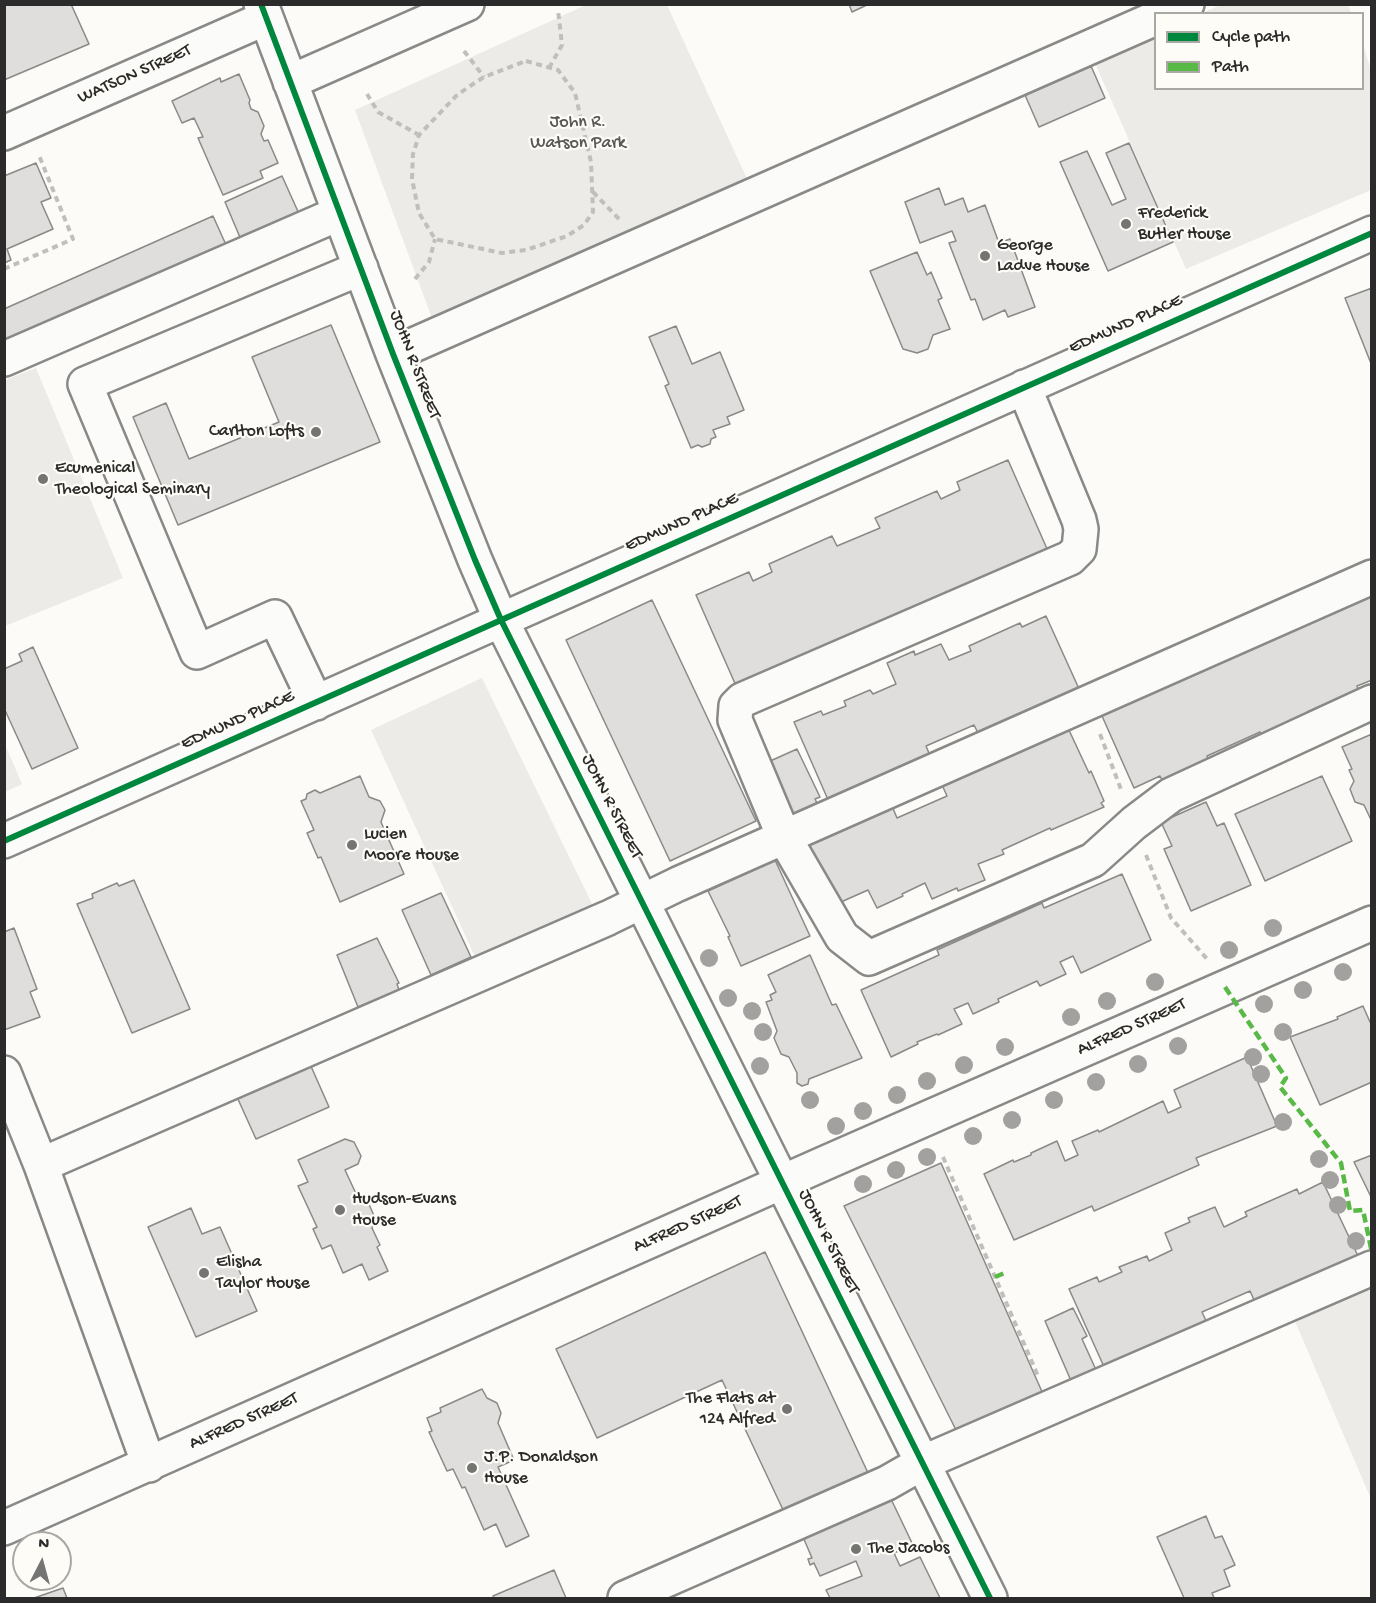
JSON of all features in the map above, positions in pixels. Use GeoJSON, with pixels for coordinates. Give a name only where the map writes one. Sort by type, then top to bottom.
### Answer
{"type":"FeatureCollection","features":[{"type":"Feature","properties":{"kind":"street"},"geometry":{"type":"LineString","coordinates":[[290,82],[467,4]]}},
{"type":"Feature","properties":{"kind":"street"},"geometry":{"type":"LineString","coordinates":[[1170,12],[1187,4]]}},
{"type":"Feature","properties":{"kind":"street","name":"JOHN R STREET"},"geometry":{"type":"LineString","coordinates":[[263,11],[393,354],[501,620],[990,1599]]}},
{"type":"Feature","properties":{"kind":"street","name":"WATSON STREET"},"geometry":{"type":"LineString","coordinates":[[4,133],[263,11]]}},
{"type":"Feature","properties":{"kind":"street"},"geometry":{"type":"LineString","coordinates":[[393,354],[1154,18]]}},
{"type":"Feature","properties":{"kind":"street"},"geometry":{"type":"LineString","coordinates":[[4,359],[340,213]]}},
{"type":"Feature","properties":{"kind":"street","name":"EDMUND PLACE"},"geometry":{"type":"LineString","coordinates":[[4,841],[1371,233]]}},
{"type":"Feature","properties":{"kind":"street"},"geometry":{"type":"LineString","coordinates":[[316,703],[275,616],[196,652],[86,384],[361,268]]}},
{"type":"Feature","properties":{"kind":"street"},"geometry":{"type":"LineString","coordinates":[[1023,387],[1078,520],[1081,529],[1079,549],[1070,558],[742,700],[736,706],[735,720],[784,837],[842,937],[869,958],[1093,860],[1134,823],[1171,795],[1371,702]]}},
{"type":"Feature","properties":{"kind":"street"},"geometry":{"type":"LineString","coordinates":[[41,1165],[608,918],[784,837],[1371,577]]}},
{"type":"Feature","properties":{"kind":"street","name":"ALFRED STREET"},"geometry":{"type":"LineString","coordinates":[[4,1528],[1371,923]]}},
{"type":"Feature","properties":{"kind":"street"},"geometry":{"type":"LineString","coordinates":[[4,1073],[41,1165],[149,1464]]}},
{"type":"Feature","properties":{"kind":"street"},"geometry":{"type":"LineString","coordinates":[[625,1599],[887,1483],[922,1463],[1371,1268]]}},
{"type":"Feature","properties":{"kind":"path"},"geometry":{"type":"LineString","coordinates":[[549,68],[562,45],[558,10]]}},
{"type":"Feature","properties":{"kind":"path"},"geometry":{"type":"LineString","coordinates":[[464,51],[484,76]]}},
{"type":"Feature","properties":{"kind":"path"},"geometry":{"type":"LineString","coordinates":[[526,62],[549,68],[558,70],[575,93],[591,162],[593,212],[584,225],[567,236],[526,250],[502,253],[435,238],[419,213],[411,179],[412,154],[419,135],[456,96],[484,76],[526,62]]}},
{"type":"Feature","properties":{"kind":"path"},"geometry":{"type":"LineString","coordinates":[[367,94],[378,112],[419,135]]}},
{"type":"Feature","properties":{"kind":"path"},"geometry":{"type":"LineString","coordinates":[[4,269],[74,239],[36,149]]}},
{"type":"Feature","properties":{"kind":"path"},"geometry":{"type":"LineString","coordinates":[[416,279],[429,262],[435,238]]}},
{"type":"Feature","properties":{"kind":"path"},"geometry":{"type":"LineString","coordinates":[[944,1157],[1052,1407]]}},
{"type":"Feature","properties":{"kind":"shaded area","name":"Ecumenical Theological Seminary"},"geometry":{"type":"Polygon","coordinates":[[[36,368],[123,578],[5,626],[5,380],[36,368]]]}},
{"type":"Feature","properties":{"kind":"shaded area"},"geometry":{"type":"Polygon","coordinates":[[[4,742],[22,784],[5,792],[4,792],[4,742]]]}},
{"type":"Feature","properties":{"kind":"green space"},"geometry":{"type":"Polygon","coordinates":[[[1223,4],[1348,5],[1351,12],[1204,12],[1223,4]]]}},
{"type":"Feature","properties":{"kind":"green space","name":"John R. Watson Park"},"geometry":{"type":"Polygon","coordinates":[[[586,5],[667,5],[749,183],[433,321],[355,110],[586,5]]]}},
{"type":"Feature","properties":{"kind":"green space"},"geometry":{"type":"Polygon","coordinates":[[[1154,34],[1154,90],[1364,90],[1364,48],[1371,70],[1371,190],[1186,269],[1094,61],[1154,34]]]}},
{"type":"Feature","properties":{"kind":"green space"},"geometry":{"type":"Polygon","coordinates":[[[482,678],[595,910],[476,959],[371,730],[482,678]]]}},
{"type":"Feature","properties":{"kind":"green space"},"geometry":{"type":"Polygon","coordinates":[[[1371,1285],[1371,1499],[1294,1319],[1371,1285]]]}},
{"type":"Feature","properties":{"kind":"building"},"geometry":{"type":"Polygon","coordinates":[[[4,4],[71,4],[89,44],[4,80],[4,4]]]}},
{"type":"Feature","properties":{"kind":"building"},"geometry":{"type":"Polygon","coordinates":[[[849,4],[869,4],[852,12],[849,4]]]}},
{"type":"Feature","properties":{"kind":"building"},"geometry":{"type":"Polygon","coordinates":[[[1091,66],[1105,98],[1039,127],[1025,95],[1091,66]]]}},
{"type":"Feature","properties":{"kind":"building"},"geometry":{"type":"Polygon","coordinates":[[[239,74],[250,100],[251,109],[258,112],[264,126],[261,134],[264,141],[268,140],[278,163],[260,171],[263,178],[223,195],[198,138],[203,137],[194,118],[182,123],[172,101],[220,78],[221,82],[239,74]]]}},
{"type":"Feature","properties":{"kind":"building","name":"Frederick Butler House"},"geometry":{"type":"Polygon","coordinates":[[[1129,143],[1173,242],[1108,271],[1060,162],[1087,151],[1112,205],[1126,199],[1106,153],[1129,143]]]}},
{"type":"Feature","properties":{"kind":"building"},"geometry":{"type":"Polygon","coordinates":[[[36,163],[51,198],[41,202],[53,229],[7,249],[11,260],[4,263],[4,176],[36,163]]]}},
{"type":"Feature","properties":{"kind":"building"},"geometry":{"type":"Polygon","coordinates":[[[282,176],[300,216],[242,242],[225,202],[282,176]]]}},
{"type":"Feature","properties":{"kind":"building","name":"George Ladve House"},"geometry":{"type":"Polygon","coordinates":[[[939,188],[945,205],[963,198],[968,212],[985,205],[999,243],[1010,239],[1035,307],[1008,317],[1005,310],[983,320],[975,299],[971,300],[949,243],[956,241],[952,231],[920,243],[905,202],[939,188]]]}},
{"type":"Feature","properties":{"kind":"building"},"geometry":{"type":"Polygon","coordinates":[[[213,216],[227,247],[4,345],[4,309],[213,216]]]}},
{"type":"Feature","properties":{"kind":"building"},"geometry":{"type":"Polygon","coordinates":[[[917,252],[927,275],[931,272],[942,298],[938,300],[950,329],[933,335],[928,349],[917,353],[903,349],[870,271],[917,252]]]}},
{"type":"Feature","properties":{"kind":"building"},"geometry":{"type":"Polygon","coordinates":[[[1372,288],[1372,366],[1345,298],[1372,288]]]}},
{"type":"Feature","properties":{"kind":"building","name":"Carlton Lofts"},"geometry":{"type":"Polygon","coordinates":[[[331,325],[380,442],[178,525],[133,417],[166,403],[189,459],[279,422],[252,357],[331,325]]]}},
{"type":"Feature","properties":{"kind":"building"},"geometry":{"type":"Polygon","coordinates":[[[676,326],[692,364],[720,352],[744,410],[727,417],[730,424],[713,430],[716,437],[711,439],[710,444],[702,447],[698,445],[691,448],[665,386],[669,384],[649,337],[676,326]]]}},
{"type":"Feature","properties":{"kind":"building"},"geometry":{"type":"Polygon","coordinates":[[[1008,460],[1048,551],[737,688],[696,595],[749,572],[753,581],[772,572],[769,564],[832,536],[837,546],[880,528],[875,518],[937,491],[941,499],[960,490],[957,482],[1008,460]]]}},
{"type":"Feature","properties":{"kind":"building"},"geometry":{"type":"Polygon","coordinates":[[[1372,596],[1372,680],[1357,686],[1358,689],[1307,712],[1309,716],[1262,737],[1260,732],[1207,756],[1208,760],[1162,780],[1160,776],[1134,788],[1102,716],[1372,596]]]}},
{"type":"Feature","properties":{"kind":"building"},"geometry":{"type":"Polygon","coordinates":[[[652,600],[756,821],[670,861],[566,640],[652,600]]]}},
{"type":"Feature","properties":{"kind":"building"},"geometry":{"type":"Polygon","coordinates":[[[1046,616],[1080,691],[980,737],[974,725],[926,746],[931,758],[829,802],[794,722],[821,711],[823,715],[846,706],[844,701],[870,690],[873,694],[896,684],[887,663],[914,651],[915,655],[941,644],[949,660],[971,651],[969,646],[1020,623],[1022,627],[1046,616]]]}},
{"type":"Feature","properties":{"kind":"building"},"geometry":{"type":"Polygon","coordinates":[[[33,647],[78,748],[32,769],[4,708],[4,669],[22,661],[19,654],[33,647]]]}},
{"type":"Feature","properties":{"kind":"building"},"geometry":{"type":"Polygon","coordinates":[[[1068,728],[1089,773],[1091,771],[1104,801],[1101,803],[1104,807],[1002,850],[1004,854],[978,864],[985,880],[958,891],[957,888],[932,899],[925,883],[877,908],[868,890],[832,906],[805,845],[892,806],[897,818],[947,796],[942,785],[1068,728]]]}},
{"type":"Feature","properties":{"kind":"building"},"geometry":{"type":"Polygon","coordinates":[[[1372,734],[1372,822],[1364,805],[1355,802],[1350,789],[1354,781],[1349,770],[1352,769],[1342,747],[1372,734]]]}},
{"type":"Feature","properties":{"kind":"building"},"geometry":{"type":"Polygon","coordinates":[[[797,749],[820,797],[815,799],[819,807],[793,817],[768,762],[797,749]]]}},
{"type":"Feature","properties":{"kind":"building","name":"Lucien Moore House"},"geometry":{"type":"Polygon","coordinates":[[[360,776],[369,797],[380,801],[385,810],[381,822],[404,874],[340,902],[321,857],[318,858],[307,833],[314,830],[301,801],[315,790],[320,793],[360,776]]]}},
{"type":"Feature","properties":{"kind":"building"},"geometry":{"type":"Polygon","coordinates":[[[1322,776],[1352,841],[1265,881],[1235,814],[1322,776]]]}},
{"type":"Feature","properties":{"kind":"building"},"geometry":{"type":"Polygon","coordinates":[[[1206,802],[1217,826],[1224,823],[1251,885],[1191,911],[1164,849],[1172,846],[1161,822],[1206,802]]]}},
{"type":"Feature","properties":{"kind":"building"},"geometry":{"type":"Polygon","coordinates":[[[775,860],[810,936],[741,966],[728,937],[730,936],[708,891],[775,860]]]}},
{"type":"Feature","properties":{"kind":"building"},"geometry":{"type":"Polygon","coordinates":[[[1122,874],[1151,940],[1081,973],[1073,956],[1060,962],[1066,974],[1040,986],[1037,981],[998,999],[999,1002],[973,1014],[968,1003],[954,1009],[962,1024],[917,1042],[918,1044],[891,1057],[861,990],[939,955],[937,950],[1042,903],[1044,908],[1122,874]]]}},
{"type":"Feature","properties":{"kind":"building"},"geometry":{"type":"Polygon","coordinates":[[[134,880],[190,1009],[132,1033],[77,904],[93,898],[92,894],[117,883],[119,886],[134,880]]]}},
{"type":"Feature","properties":{"kind":"building"},"geometry":{"type":"Polygon","coordinates":[[[441,893],[471,957],[431,975],[402,910],[441,893]]]}},
{"type":"Feature","properties":{"kind":"building"},"geometry":{"type":"Polygon","coordinates":[[[14,928],[37,989],[30,992],[40,1017],[4,1030],[4,932],[14,928]]]}},
{"type":"Feature","properties":{"kind":"building"},"geometry":{"type":"Polygon","coordinates":[[[377,938],[399,983],[397,984],[399,990],[358,1007],[337,955],[377,938]]]}},
{"type":"Feature","properties":{"kind":"building"},"geometry":{"type":"Polygon","coordinates":[[[810,955],[832,1005],[836,1004],[862,1058],[809,1079],[808,1084],[802,1086],[797,1083],[797,1073],[789,1057],[781,1054],[774,1038],[777,1031],[766,1002],[772,1000],[770,995],[776,992],[768,975],[810,955]]]}},
{"type":"Feature","properties":{"kind":"building"},"geometry":{"type":"Polygon","coordinates":[[[1363,1006],[1370,1022],[1372,1021],[1372,1082],[1320,1105],[1290,1037],[1338,1019],[1337,1017],[1363,1006]]]}},
{"type":"Feature","properties":{"kind":"building"},"geometry":{"type":"Polygon","coordinates":[[[1247,1057],[1277,1126],[1196,1158],[1199,1165],[1094,1211],[1092,1206],[1014,1240],[984,1174],[1013,1160],[1014,1162],[1031,1155],[1057,1141],[1065,1161],[1078,1155],[1072,1141],[1098,1130],[1099,1132],[1163,1101],[1168,1113],[1181,1107],[1174,1090],[1247,1057]]]}},
{"type":"Feature","properties":{"kind":"building"},"geometry":{"type":"Polygon","coordinates":[[[310,1064],[329,1107],[256,1139],[237,1097],[310,1064]]]}},
{"type":"Feature","properties":{"kind":"building","name":"Hudson-Evans House"},"geometry":{"type":"Polygon","coordinates":[[[345,1139],[354,1142],[361,1156],[358,1164],[345,1170],[359,1200],[368,1202],[375,1218],[372,1228],[380,1245],[377,1247],[388,1271],[369,1280],[362,1264],[343,1273],[331,1245],[322,1249],[313,1229],[317,1227],[298,1186],[308,1182],[298,1160],[345,1139]]]}},
{"type":"Feature","properties":{"kind":"building"},"geometry":{"type":"Polygon","coordinates":[[[1372,1155],[1372,1199],[1354,1162],[1372,1155]]]}},
{"type":"Feature","properties":{"kind":"building"},"geometry":{"type":"Polygon","coordinates":[[[941,1163],[1043,1394],[957,1432],[844,1206],[941,1163]]]}},
{"type":"Feature","properties":{"kind":"building"},"geometry":{"type":"Polygon","coordinates":[[[1323,1182],[1358,1256],[1255,1302],[1250,1291],[1202,1312],[1207,1323],[1105,1369],[1069,1289],[1097,1277],[1099,1282],[1122,1272],[1119,1267],[1147,1256],[1149,1261],[1172,1250],[1165,1233],[1190,1222],[1188,1218],[1215,1207],[1224,1227],[1247,1216],[1245,1212],[1297,1189],[1299,1194],[1323,1182]]]}},
{"type":"Feature","properties":{"kind":"building","name":"Elisha Taylor House"},"geometry":{"type":"Polygon","coordinates":[[[191,1208],[202,1234],[220,1227],[257,1311],[196,1337],[148,1227],[191,1208]]]}},
{"type":"Feature","properties":{"kind":"building","name":"The Flats at 124 Alfred"},"geometry":{"type":"Polygon","coordinates":[[[765,1252],[869,1475],[785,1514],[722,1380],[597,1438],[556,1349],[765,1252]]]}},
{"type":"Feature","properties":{"kind":"building"},"geometry":{"type":"Polygon","coordinates":[[[1073,1308],[1087,1336],[1082,1339],[1097,1372],[1072,1383],[1045,1321],[1073,1308]]]}},
{"type":"Feature","properties":{"kind":"building","name":"J.P. Donaldson House"},"geometry":{"type":"Polygon","coordinates":[[[482,1389],[487,1398],[497,1403],[501,1413],[498,1423],[514,1460],[498,1467],[529,1536],[506,1547],[496,1524],[484,1530],[465,1487],[462,1488],[453,1469],[447,1471],[429,1432],[432,1431],[427,1418],[441,1412],[440,1408],[482,1389]]]}},
{"type":"Feature","properties":{"kind":"building","name":"The Jacobs"},"geometry":{"type":"Polygon","coordinates":[[[891,1499],[913,1545],[894,1553],[900,1566],[920,1557],[940,1598],[830,1598],[826,1590],[862,1576],[856,1561],[820,1576],[814,1563],[810,1565],[808,1559],[812,1558],[803,1537],[891,1499]]]}},
{"type":"Feature","properties":{"kind":"building"},"geometry":{"type":"Polygon","coordinates":[[[1206,1516],[1215,1538],[1222,1536],[1235,1565],[1224,1570],[1230,1586],[1212,1593],[1214,1598],[1184,1598],[1157,1537],[1206,1516]]]}},
{"type":"Feature","properties":{"kind":"building"},"geometry":{"type":"Polygon","coordinates":[[[554,1570],[566,1598],[494,1598],[493,1596],[554,1570]]]}},
{"type":"Feature","properties":{"kind":"building"},"geometry":{"type":"Polygon","coordinates":[[[54,1591],[64,1591],[67,1598],[34,1598],[54,1591]]]}},
{"type":"Feature","properties":{"kind":"marked path"},"geometry":{"type":"LineString","coordinates":[[1225,987],[1286,1078],[1280,1087],[1341,1163],[1350,1211],[1363,1210],[1372,1253]]}},
{"type":"Feature","properties":{"kind":"marked path"},"geometry":{"type":"LineString","coordinates":[[995,1277],[1007,1272]]}},
{"type":"Feature","properties":{"kind":"cycle path"},"geometry":{"type":"LineString","coordinates":[[261,4],[393,354],[501,620],[990,1598]]}},
{"type":"Feature","properties":{"kind":"cycle path"},"geometry":{"type":"LineString","coordinates":[[4,841],[1372,233]]}},
{"type":"Feature","properties":{"kind":"place","name":"Frederick Butler House"},"geometry":{"type":"Point","coordinates":[1126,224]}},
{"type":"Feature","properties":{"kind":"place","name":"George Ladve House"},"geometry":{"type":"Point","coordinates":[985,256]}},
{"type":"Feature","properties":{"kind":"place","name":"Carlton Lofts"},"geometry":{"type":"Point","coordinates":[316,432]}},
{"type":"Feature","properties":{"kind":"place","name":"Ecumenical Theological Seminary"},"geometry":{"type":"Point","coordinates":[43,479]}},
{"type":"Feature","properties":{"kind":"place","name":"Lucien Moore House"},"geometry":{"type":"Point","coordinates":[352,845]}},
{"type":"Feature","properties":{"kind":"place","name":"Hudson-Evans House"},"geometry":{"type":"Point","coordinates":[340,1210]}},
{"type":"Feature","properties":{"kind":"place","name":"Elisha Taylor House"},"geometry":{"type":"Point","coordinates":[204,1273]}},
{"type":"Feature","properties":{"kind":"place","name":"The Flats at 124 Alfred"},"geometry":{"type":"Point","coordinates":[787,1409]}},
{"type":"Feature","properties":{"kind":"place","name":"J.P. Donaldson House"},"geometry":{"type":"Point","coordinates":[472,1468]}},
{"type":"Feature","properties":{"kind":"place","name":"The Jacobs"},"geometry":{"type":"Point","coordinates":[856,1549]}}]}
